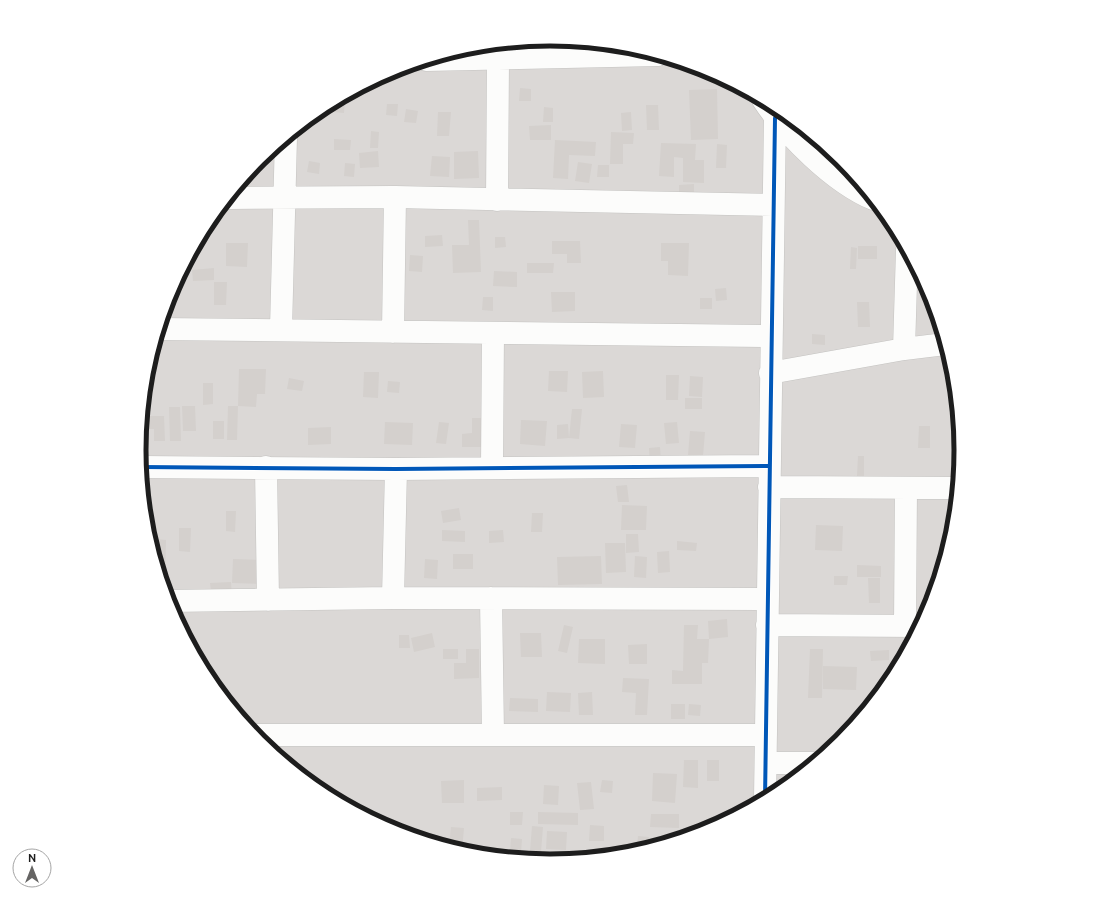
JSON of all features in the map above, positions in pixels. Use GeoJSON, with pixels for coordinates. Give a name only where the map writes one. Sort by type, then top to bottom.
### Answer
{"type":"FeatureCollection","features":[{"type":"Feature","properties":{"kind":"street"},"geometry":{"type":"LineString","coordinates":[[445,60],[636,56]]}},
{"type":"Feature","properties":{"kind":"street"},"geometry":{"type":"LineString","coordinates":[[497,200],[498,60]]}},
{"type":"Feature","properties":{"kind":"street"},"geometry":{"type":"LineString","coordinates":[[766,791],[767,599],[773,205],[769,111]]}},
{"type":"Feature","properties":{"kind":"street"},"geometry":{"type":"LineString","coordinates":[[773,114],[818,161],[842,182],[861,193]]}},
{"type":"Feature","properties":{"kind":"street"},"geometry":{"type":"LineString","coordinates":[[281,329],[286,145]]}},
{"type":"Feature","properties":{"kind":"street"},"geometry":{"type":"LineString","coordinates":[[393,332],[395,197]]}},
{"type":"Feature","properties":{"kind":"street"},"geometry":{"type":"LineString","coordinates":[[234,198],[395,197],[773,205]]}},
{"type":"Feature","properties":{"kind":"street"},"geometry":{"type":"LineString","coordinates":[[904,349],[907,261]]}},
{"type":"Feature","properties":{"kind":"street"},"geometry":{"type":"LineString","coordinates":[[164,329],[281,329],[393,332],[771,336]]}},
{"type":"Feature","properties":{"kind":"street"},"geometry":{"type":"LineString","coordinates":[[492,467],[493,333]]}},
{"type":"Feature","properties":{"kind":"street"},"geometry":{"type":"LineString","coordinates":[[770,373],[904,349],[940,345]]}},
{"type":"Feature","properties":{"kind":"street"},"geometry":{"type":"LineString","coordinates":[[147,467],[396,468],[769,466]]}},
{"type":"Feature","properties":{"kind":"street"},"geometry":{"type":"LineString","coordinates":[[266,467],[268,600]]}},
{"type":"Feature","properties":{"kind":"street"},"geometry":{"type":"LineString","coordinates":[[393,598],[396,468]]}},
{"type":"Feature","properties":{"kind":"street"},"geometry":{"type":"LineString","coordinates":[[769,487],[952,488]]}},
{"type":"Feature","properties":{"kind":"street"},"geometry":{"type":"LineString","coordinates":[[767,625],[912,626],[906,488]]}},
{"type":"Feature","properties":{"kind":"street"},"geometry":{"type":"LineString","coordinates":[[175,601],[393,598],[767,599]]}},
{"type":"Feature","properties":{"kind":"street"},"geometry":{"type":"LineString","coordinates":[[491,598],[493,734]]}},
{"type":"Feature","properties":{"kind":"street"},"geometry":{"type":"LineString","coordinates":[[267,739],[493,734],[766,735]]}},
{"type":"Feature","properties":{"kind":"street"},"geometry":{"type":"LineString","coordinates":[[766,763],[805,763]]}},
{"type":"Feature","properties":{"kind":"shaded area"},"geometry":{"type":"Polygon","coordinates":[[[550,46],[576,47],[603,49],[655,60],[680,67],[729,88],[752,100],[796,129],[836,164],[854,184],[871,204],[900,248],[923,295],[933,320],[951,397],[954,450],[951,503],[933,580],[912,629],[900,652],[871,696],[836,736],[816,754],[796,771],[752,800],[705,823],[680,833],[603,851],[550,854],[524,853],[497,851],[445,840],[420,833],[371,812],[348,800],[304,771],[264,736],[246,716],[229,696],[200,652],[177,605],[167,580],[149,503],[146,450],[147,424],[149,397],[160,345],[167,320],[188,271],[200,248],[229,204],[264,164],[284,146],[304,129],[348,100],[395,77],[420,67],[497,49],[550,46]]]}},
{"type":"Feature","properties":{"kind":"building"},"geometry":{"type":"Polygon","coordinates":[[[520,88],[531,89],[531,101],[519,101],[520,88]]]}},
{"type":"Feature","properties":{"kind":"building"},"geometry":{"type":"Polygon","coordinates":[[[717,89],[718,139],[691,140],[689,90],[717,89]]]}},
{"type":"Feature","properties":{"kind":"building"},"geometry":{"type":"Polygon","coordinates":[[[345,102],[344,113],[333,112],[333,109],[345,102]]]}},
{"type":"Feature","properties":{"kind":"building"},"geometry":{"type":"Polygon","coordinates":[[[387,104],[398,104],[397,116],[386,115],[387,104]]]}},
{"type":"Feature","properties":{"kind":"building"},"geometry":{"type":"Polygon","coordinates":[[[646,105],[658,105],[659,130],[647,130],[646,105]]]}},
{"type":"Feature","properties":{"kind":"building"},"geometry":{"type":"Polygon","coordinates":[[[544,107],[553,108],[553,122],[543,122],[544,107]]]}},
{"type":"Feature","properties":{"kind":"building"},"geometry":{"type":"Polygon","coordinates":[[[406,109],[418,111],[416,123],[404,122],[406,109]]]}},
{"type":"Feature","properties":{"kind":"building"},"geometry":{"type":"Polygon","coordinates":[[[438,112],[451,112],[449,136],[437,136],[438,112]]]}},
{"type":"Feature","properties":{"kind":"building"},"geometry":{"type":"Polygon","coordinates":[[[631,112],[632,130],[622,131],[621,113],[631,112]]]}},
{"type":"Feature","properties":{"kind":"building"},"geometry":{"type":"Polygon","coordinates":[[[551,125],[551,140],[530,140],[529,126],[551,125]]]}},
{"type":"Feature","properties":{"kind":"building"},"geometry":{"type":"Polygon","coordinates":[[[371,131],[379,132],[378,148],[370,148],[371,131]]]}},
{"type":"Feature","properties":{"kind":"building"},"geometry":{"type":"Polygon","coordinates":[[[611,132],[634,133],[633,144],[623,144],[623,164],[610,164],[611,132]]]}},
{"type":"Feature","properties":{"kind":"building"},"geometry":{"type":"Polygon","coordinates":[[[334,139],[351,140],[350,150],[334,150],[334,139]]]}},
{"type":"Feature","properties":{"kind":"building"},"geometry":{"type":"Polygon","coordinates":[[[555,140],[596,142],[595,156],[569,155],[568,179],[553,178],[555,140]]]}},
{"type":"Feature","properties":{"kind":"building"},"geometry":{"type":"Polygon","coordinates":[[[661,143],[696,144],[695,160],[704,160],[704,183],[683,182],[683,158],[674,157],[674,177],[659,176],[661,143]]]}},
{"type":"Feature","properties":{"kind":"building"},"geometry":{"type":"Polygon","coordinates":[[[717,144],[727,145],[726,168],[716,168],[717,144]]]}},
{"type":"Feature","properties":{"kind":"building"},"geometry":{"type":"Polygon","coordinates":[[[378,151],[379,167],[360,168],[359,153],[378,151]]]}},
{"type":"Feature","properties":{"kind":"building"},"geometry":{"type":"Polygon","coordinates":[[[478,151],[479,178],[454,179],[454,152],[478,151]]]}},
{"type":"Feature","properties":{"kind":"building"},"geometry":{"type":"Polygon","coordinates":[[[432,156],[450,157],[449,177],[430,176],[432,156]]]}},
{"type":"Feature","properties":{"kind":"building"},"geometry":{"type":"Polygon","coordinates":[[[309,161],[320,163],[319,174],[307,172],[309,161]]]}},
{"type":"Feature","properties":{"kind":"building"},"geometry":{"type":"Polygon","coordinates":[[[578,162],[592,164],[589,183],[575,181],[578,162]]]}},
{"type":"Feature","properties":{"kind":"building"},"geometry":{"type":"Polygon","coordinates":[[[345,163],[355,164],[354,177],[344,176],[345,163]]]}},
{"type":"Feature","properties":{"kind":"building"},"geometry":{"type":"Polygon","coordinates":[[[598,165],[609,165],[609,177],[597,177],[598,165]]]}},
{"type":"Feature","properties":{"kind":"building"},"geometry":{"type":"Polygon","coordinates":[[[694,184],[694,196],[679,197],[679,185],[694,184]]]}},
{"type":"Feature","properties":{"kind":"building"},"geometry":{"type":"Polygon","coordinates":[[[468,220],[479,220],[481,272],[453,273],[452,245],[469,245],[468,220]]]}},
{"type":"Feature","properties":{"kind":"building"},"geometry":{"type":"Polygon","coordinates":[[[442,235],[443,246],[425,247],[425,236],[442,235]]]}},
{"type":"Feature","properties":{"kind":"building"},"geometry":{"type":"Polygon","coordinates":[[[495,237],[505,237],[506,247],[495,248],[495,237]]]}},
{"type":"Feature","properties":{"kind":"building"},"geometry":{"type":"Polygon","coordinates":[[[552,241],[580,241],[581,263],[567,263],[567,254],[552,254],[552,241]]]}},
{"type":"Feature","properties":{"kind":"building"},"geometry":{"type":"Polygon","coordinates":[[[226,243],[248,243],[247,267],[226,266],[226,243]]]}},
{"type":"Feature","properties":{"kind":"building"},"geometry":{"type":"Polygon","coordinates":[[[661,243],[689,243],[688,276],[668,275],[668,261],[661,261],[661,243]]]}},
{"type":"Feature","properties":{"kind":"building"},"geometry":{"type":"Polygon","coordinates":[[[858,246],[877,246],[877,259],[858,259],[858,246]]]}},
{"type":"Feature","properties":{"kind":"building"},"geometry":{"type":"Polygon","coordinates":[[[851,247],[857,248],[856,269],[850,269],[851,247]]]}},
{"type":"Feature","properties":{"kind":"building"},"geometry":{"type":"Polygon","coordinates":[[[410,255],[423,256],[422,272],[409,271],[410,255]]]}},
{"type":"Feature","properties":{"kind":"building"},"geometry":{"type":"Polygon","coordinates":[[[527,263],[554,263],[553,273],[527,273],[527,263]]]}},
{"type":"Feature","properties":{"kind":"building"},"geometry":{"type":"Polygon","coordinates":[[[214,268],[214,280],[193,281],[192,270],[214,268]]]}},
{"type":"Feature","properties":{"kind":"building"},"geometry":{"type":"Polygon","coordinates":[[[494,271],[517,272],[517,287],[493,286],[494,271]]]}},
{"type":"Feature","properties":{"kind":"building"},"geometry":{"type":"Polygon","coordinates":[[[214,282],[227,282],[226,305],[214,305],[214,282]]]}},
{"type":"Feature","properties":{"kind":"building"},"geometry":{"type":"Polygon","coordinates":[[[726,288],[727,300],[716,301],[715,289],[726,288]]]}},
{"type":"Feature","properties":{"kind":"building"},"geometry":{"type":"Polygon","coordinates":[[[551,292],[575,292],[575,311],[552,312],[551,292]]]}},
{"type":"Feature","properties":{"kind":"building"},"geometry":{"type":"Polygon","coordinates":[[[483,297],[493,297],[493,311],[482,310],[483,297]]]}},
{"type":"Feature","properties":{"kind":"building"},"geometry":{"type":"Polygon","coordinates":[[[700,298],[712,298],[712,309],[700,309],[700,298]]]}},
{"type":"Feature","properties":{"kind":"building"},"geometry":{"type":"Polygon","coordinates":[[[857,302],[869,302],[870,327],[858,327],[857,302]]]}},
{"type":"Feature","properties":{"kind":"building"},"geometry":{"type":"Polygon","coordinates":[[[812,334],[825,335],[825,345],[812,344],[812,334]]]}},
{"type":"Feature","properties":{"kind":"building"},"geometry":{"type":"Polygon","coordinates":[[[239,369],[266,369],[265,394],[257,394],[256,407],[238,406],[239,369]]]}},
{"type":"Feature","properties":{"kind":"building"},"geometry":{"type":"Polygon","coordinates":[[[549,371],[568,371],[567,392],[548,391],[549,371]]]}},
{"type":"Feature","properties":{"kind":"building"},"geometry":{"type":"Polygon","coordinates":[[[603,371],[604,397],[583,398],[582,372],[603,371]]]}},
{"type":"Feature","properties":{"kind":"building"},"geometry":{"type":"Polygon","coordinates":[[[364,372],[379,372],[378,398],[363,397],[364,372]]]}},
{"type":"Feature","properties":{"kind":"building"},"geometry":{"type":"Polygon","coordinates":[[[666,375],[679,375],[678,400],[666,400],[666,375]]]}},
{"type":"Feature","properties":{"kind":"building"},"geometry":{"type":"Polygon","coordinates":[[[690,376],[703,377],[702,397],[689,396],[690,376]]]}},
{"type":"Feature","properties":{"kind":"building"},"geometry":{"type":"Polygon","coordinates":[[[289,378],[304,381],[302,391],[287,389],[289,378]]]}},
{"type":"Feature","properties":{"kind":"building"},"geometry":{"type":"Polygon","coordinates":[[[388,381],[400,382],[399,393],[387,392],[388,381]]]}},
{"type":"Feature","properties":{"kind":"building"},"geometry":{"type":"Polygon","coordinates":[[[203,383],[213,383],[213,404],[203,405],[203,383]]]}},
{"type":"Feature","properties":{"kind":"building"},"geometry":{"type":"Polygon","coordinates":[[[685,398],[702,398],[702,409],[685,409],[685,398]]]}},
{"type":"Feature","properties":{"kind":"building"},"geometry":{"type":"Polygon","coordinates":[[[182,406],[195,406],[196,431],[183,431],[182,406]]]}},
{"type":"Feature","properties":{"kind":"building"},"geometry":{"type":"Polygon","coordinates":[[[228,406],[238,406],[237,440],[227,440],[228,406]]]}},
{"type":"Feature","properties":{"kind":"building"},"geometry":{"type":"Polygon","coordinates":[[[169,407],[180,407],[181,441],[170,441],[169,407]]]}},
{"type":"Feature","properties":{"kind":"building"},"geometry":{"type":"Polygon","coordinates":[[[572,409],[582,409],[579,439],[569,438],[572,409]]]}},
{"type":"Feature","properties":{"kind":"building"},"geometry":{"type":"Polygon","coordinates":[[[148,416],[164,416],[165,441],[154,441],[154,429],[147,429],[148,416]]]}},
{"type":"Feature","properties":{"kind":"building"},"geometry":{"type":"Polygon","coordinates":[[[472,418],[485,418],[486,447],[462,447],[462,434],[472,433],[472,418]]]}},
{"type":"Feature","properties":{"kind":"building"},"geometry":{"type":"Polygon","coordinates":[[[521,420],[547,421],[545,446],[520,444],[521,420]]]}},
{"type":"Feature","properties":{"kind":"building"},"geometry":{"type":"Polygon","coordinates":[[[213,421],[224,421],[224,439],[213,439],[213,421]]]}},
{"type":"Feature","properties":{"kind":"building"},"geometry":{"type":"Polygon","coordinates":[[[385,422],[413,423],[412,445],[384,444],[385,422]]]}},
{"type":"Feature","properties":{"kind":"building"},"geometry":{"type":"Polygon","coordinates":[[[439,422],[449,423],[446,444],[436,443],[439,422]]]}},
{"type":"Feature","properties":{"kind":"building"},"geometry":{"type":"Polygon","coordinates":[[[677,422],[679,443],[666,444],[664,423],[677,422]]]}},
{"type":"Feature","properties":{"kind":"building"},"geometry":{"type":"Polygon","coordinates":[[[568,424],[569,438],[557,439],[557,425],[568,424]]]}},
{"type":"Feature","properties":{"kind":"building"},"geometry":{"type":"Polygon","coordinates":[[[621,424],[637,425],[635,448],[619,447],[621,424]]]}},
{"type":"Feature","properties":{"kind":"building"},"geometry":{"type":"Polygon","coordinates":[[[919,426],[930,426],[930,448],[918,448],[919,426]]]}},
{"type":"Feature","properties":{"kind":"building"},"geometry":{"type":"Polygon","coordinates":[[[331,427],[331,444],[308,445],[308,428],[331,427]]]}},
{"type":"Feature","properties":{"kind":"building"},"geometry":{"type":"Polygon","coordinates":[[[690,431],[705,432],[703,456],[688,455],[690,431]]]}},
{"type":"Feature","properties":{"kind":"building"},"geometry":{"type":"Polygon","coordinates":[[[660,447],[661,462],[650,463],[649,448],[660,447]]]}},
{"type":"Feature","properties":{"kind":"building"},"geometry":{"type":"Polygon","coordinates":[[[858,456],[864,456],[864,476],[857,476],[858,456]]]}},
{"type":"Feature","properties":{"kind":"building"},"geometry":{"type":"Polygon","coordinates":[[[627,485],[629,502],[618,502],[616,486],[627,485]]]}},
{"type":"Feature","properties":{"kind":"building"},"geometry":{"type":"Polygon","coordinates":[[[622,505],[647,506],[646,530],[621,530],[622,505]]]}},
{"type":"Feature","properties":{"kind":"building"},"geometry":{"type":"Polygon","coordinates":[[[459,508],[461,520],[443,523],[441,511],[459,508]]]}},
{"type":"Feature","properties":{"kind":"building"},"geometry":{"type":"Polygon","coordinates":[[[226,511],[236,511],[235,532],[226,531],[226,511]]]}},
{"type":"Feature","properties":{"kind":"building"},"geometry":{"type":"Polygon","coordinates":[[[532,513],[543,513],[542,532],[531,532],[532,513]]]}},
{"type":"Feature","properties":{"kind":"building"},"geometry":{"type":"Polygon","coordinates":[[[816,525],[843,526],[842,551],[815,550],[816,525]]]}},
{"type":"Feature","properties":{"kind":"building"},"geometry":{"type":"Polygon","coordinates":[[[179,528],[191,528],[190,552],[179,551],[179,528]]]}},
{"type":"Feature","properties":{"kind":"building"},"geometry":{"type":"Polygon","coordinates":[[[442,530],[465,531],[465,542],[442,541],[442,530]]]}},
{"type":"Feature","properties":{"kind":"building"},"geometry":{"type":"Polygon","coordinates":[[[503,530],[504,542],[489,543],[489,531],[503,530]]]}},
{"type":"Feature","properties":{"kind":"building"},"geometry":{"type":"Polygon","coordinates":[[[626,534],[638,534],[639,552],[626,553],[626,534]]]}},
{"type":"Feature","properties":{"kind":"building"},"geometry":{"type":"Polygon","coordinates":[[[156,539],[166,540],[165,574],[156,539]]]}},
{"type":"Feature","properties":{"kind":"building"},"geometry":{"type":"Polygon","coordinates":[[[677,541],[697,543],[696,551],[677,550],[677,541]]]}},
{"type":"Feature","properties":{"kind":"building"},"geometry":{"type":"Polygon","coordinates":[[[605,543],[625,543],[626,572],[606,573],[605,543]]]}},
{"type":"Feature","properties":{"kind":"building"},"geometry":{"type":"Polygon","coordinates":[[[669,551],[670,572],[658,573],[657,552],[669,551]]]}},
{"type":"Feature","properties":{"kind":"building"},"geometry":{"type":"Polygon","coordinates":[[[453,554],[473,554],[473,569],[453,569],[453,554]]]}},
{"type":"Feature","properties":{"kind":"building"},"geometry":{"type":"Polygon","coordinates":[[[601,556],[602,584],[558,585],[557,557],[601,556]]]}},
{"type":"Feature","properties":{"kind":"building"},"geometry":{"type":"Polygon","coordinates":[[[635,556],[647,557],[646,578],[634,577],[635,556]]]}},
{"type":"Feature","properties":{"kind":"building"},"geometry":{"type":"Polygon","coordinates":[[[233,559],[263,560],[263,584],[232,583],[233,559]]]}},
{"type":"Feature","properties":{"kind":"building"},"geometry":{"type":"Polygon","coordinates":[[[425,559],[438,560],[437,579],[424,578],[425,559]]]}},
{"type":"Feature","properties":{"kind":"building"},"geometry":{"type":"Polygon","coordinates":[[[857,565],[881,566],[881,577],[857,577],[857,565]]]}},
{"type":"Feature","properties":{"kind":"building"},"geometry":{"type":"Polygon","coordinates":[[[834,576],[848,576],[847,585],[834,585],[834,576]]]}},
{"type":"Feature","properties":{"kind":"building"},"geometry":{"type":"Polygon","coordinates":[[[868,578],[880,578],[880,603],[869,603],[868,578]]]}},
{"type":"Feature","properties":{"kind":"building"},"geometry":{"type":"Polygon","coordinates":[[[231,582],[232,598],[212,599],[210,583],[231,582]]]}},
{"type":"Feature","properties":{"kind":"building"},"geometry":{"type":"Polygon","coordinates":[[[727,619],[728,637],[709,639],[708,621],[727,619]]]}},
{"type":"Feature","properties":{"kind":"building"},"geometry":{"type":"Polygon","coordinates":[[[564,625],[573,627],[567,653],[558,651],[564,625]]]}},
{"type":"Feature","properties":{"kind":"building"},"geometry":{"type":"Polygon","coordinates":[[[684,625],[698,625],[697,639],[709,639],[708,663],[702,663],[702,684],[672,684],[672,670],[683,671],[684,625]]]}},
{"type":"Feature","properties":{"kind":"building"},"geometry":{"type":"Polygon","coordinates":[[[432,633],[435,647],[414,652],[411,638],[432,633]]]}},
{"type":"Feature","properties":{"kind":"building"},"geometry":{"type":"Polygon","coordinates":[[[520,633],[541,633],[542,657],[521,657],[520,633]]]}},
{"type":"Feature","properties":{"kind":"building"},"geometry":{"type":"Polygon","coordinates":[[[399,635],[409,635],[410,648],[399,648],[399,635]]]}},
{"type":"Feature","properties":{"kind":"building"},"geometry":{"type":"Polygon","coordinates":[[[579,639],[605,639],[605,664],[578,663],[579,639]]]}},
{"type":"Feature","properties":{"kind":"building"},"geometry":{"type":"Polygon","coordinates":[[[647,644],[647,664],[629,664],[628,645],[647,644]]]}},
{"type":"Feature","properties":{"kind":"building"},"geometry":{"type":"Polygon","coordinates":[[[443,649],[458,649],[458,659],[443,659],[443,649]]]}},
{"type":"Feature","properties":{"kind":"building"},"geometry":{"type":"Polygon","coordinates":[[[466,649],[479,649],[479,678],[454,679],[454,663],[466,663],[466,649]]]}},
{"type":"Feature","properties":{"kind":"building"},"geometry":{"type":"Polygon","coordinates":[[[810,649],[823,649],[822,698],[808,698],[810,649]]]}},
{"type":"Feature","properties":{"kind":"building"},"geometry":{"type":"Polygon","coordinates":[[[889,650],[889,660],[871,661],[870,651],[889,650]]]}},
{"type":"Feature","properties":{"kind":"building"},"geometry":{"type":"Polygon","coordinates":[[[823,666],[857,667],[856,690],[823,689],[823,666]]]}},
{"type":"Feature","properties":{"kind":"building"},"geometry":{"type":"Polygon","coordinates":[[[623,678],[649,679],[647,715],[635,715],[636,693],[622,692],[623,678]]]}},
{"type":"Feature","properties":{"kind":"building"},"geometry":{"type":"Polygon","coordinates":[[[547,692],[571,693],[570,712],[546,711],[547,692]]]}},
{"type":"Feature","properties":{"kind":"building"},"geometry":{"type":"Polygon","coordinates":[[[592,692],[593,715],[579,715],[578,693],[592,692]]]}},
{"type":"Feature","properties":{"kind":"building"},"geometry":{"type":"Polygon","coordinates":[[[510,698],[538,699],[538,712],[509,711],[510,698]]]}},
{"type":"Feature","properties":{"kind":"building"},"geometry":{"type":"Polygon","coordinates":[[[671,704],[685,704],[685,719],[671,719],[671,704]]]}},
{"type":"Feature","properties":{"kind":"building"},"geometry":{"type":"Polygon","coordinates":[[[689,704],[701,705],[700,716],[688,715],[689,704]]]}},
{"type":"Feature","properties":{"kind":"building"},"geometry":{"type":"Polygon","coordinates":[[[684,760],[698,760],[698,788],[683,787],[684,760]]]}},
{"type":"Feature","properties":{"kind":"building"},"geometry":{"type":"Polygon","coordinates":[[[707,760],[719,760],[719,781],[707,781],[707,760]]]}},
{"type":"Feature","properties":{"kind":"building"},"geometry":{"type":"Polygon","coordinates":[[[653,773],[677,774],[675,803],[652,801],[653,773]]]}},
{"type":"Feature","properties":{"kind":"building"},"geometry":{"type":"Polygon","coordinates":[[[464,780],[464,803],[442,803],[441,781],[464,780]]]}},
{"type":"Feature","properties":{"kind":"building"},"geometry":{"type":"Polygon","coordinates":[[[602,780],[613,781],[612,793],[600,792],[602,780]]]}},
{"type":"Feature","properties":{"kind":"building"},"geometry":{"type":"Polygon","coordinates":[[[591,782],[594,809],[580,810],[577,783],[591,782]]]}},
{"type":"Feature","properties":{"kind":"building"},"geometry":{"type":"Polygon","coordinates":[[[544,785],[559,786],[558,805],[543,804],[544,785]]]}},
{"type":"Feature","properties":{"kind":"building"},"geometry":{"type":"Polygon","coordinates":[[[502,787],[502,800],[477,801],[477,788],[502,787]]]}},
{"type":"Feature","properties":{"kind":"building"},"geometry":{"type":"Polygon","coordinates":[[[510,812],[523,812],[522,825],[510,825],[510,812]]]}},
{"type":"Feature","properties":{"kind":"building"},"geometry":{"type":"Polygon","coordinates":[[[538,812],[578,813],[578,825],[538,824],[538,812]]]}},
{"type":"Feature","properties":{"kind":"building"},"geometry":{"type":"Polygon","coordinates":[[[651,814],[679,814],[679,828],[650,827],[651,814]]]}},
{"type":"Feature","properties":{"kind":"building"},"geometry":{"type":"Polygon","coordinates":[[[590,825],[604,826],[604,841],[589,841],[590,825]]]}},
{"type":"Feature","properties":{"kind":"building"},"geometry":{"type":"Polygon","coordinates":[[[532,826],[543,827],[541,852],[530,851],[532,826]]]}},
{"type":"Feature","properties":{"kind":"building"},"geometry":{"type":"Polygon","coordinates":[[[451,827],[464,828],[463,844],[450,841],[451,827]]]}},
{"type":"Feature","properties":{"kind":"building"},"geometry":{"type":"Polygon","coordinates":[[[547,831],[567,832],[566,850],[546,849],[547,831]]]}},
{"type":"Feature","properties":{"kind":"building"},"geometry":{"type":"Polygon","coordinates":[[[427,835],[438,835],[438,838],[427,835]]]}},
{"type":"Feature","properties":{"kind":"building"},"geometry":{"type":"Polygon","coordinates":[[[638,836],[649,837],[649,841],[637,844],[638,836]]]}},
{"type":"Feature","properties":{"kind":"building"},"geometry":{"type":"Polygon","coordinates":[[[511,838],[522,839],[521,853],[510,852],[511,838]]]}},
{"type":"Feature","properties":{"kind":"cycle path"},"geometry":{"type":"LineString","coordinates":[[765,792],[775,118]]}},
{"type":"Feature","properties":{"kind":"cycle path"},"geometry":{"type":"LineString","coordinates":[[147,467],[396,469],[769,466]]}}]}
